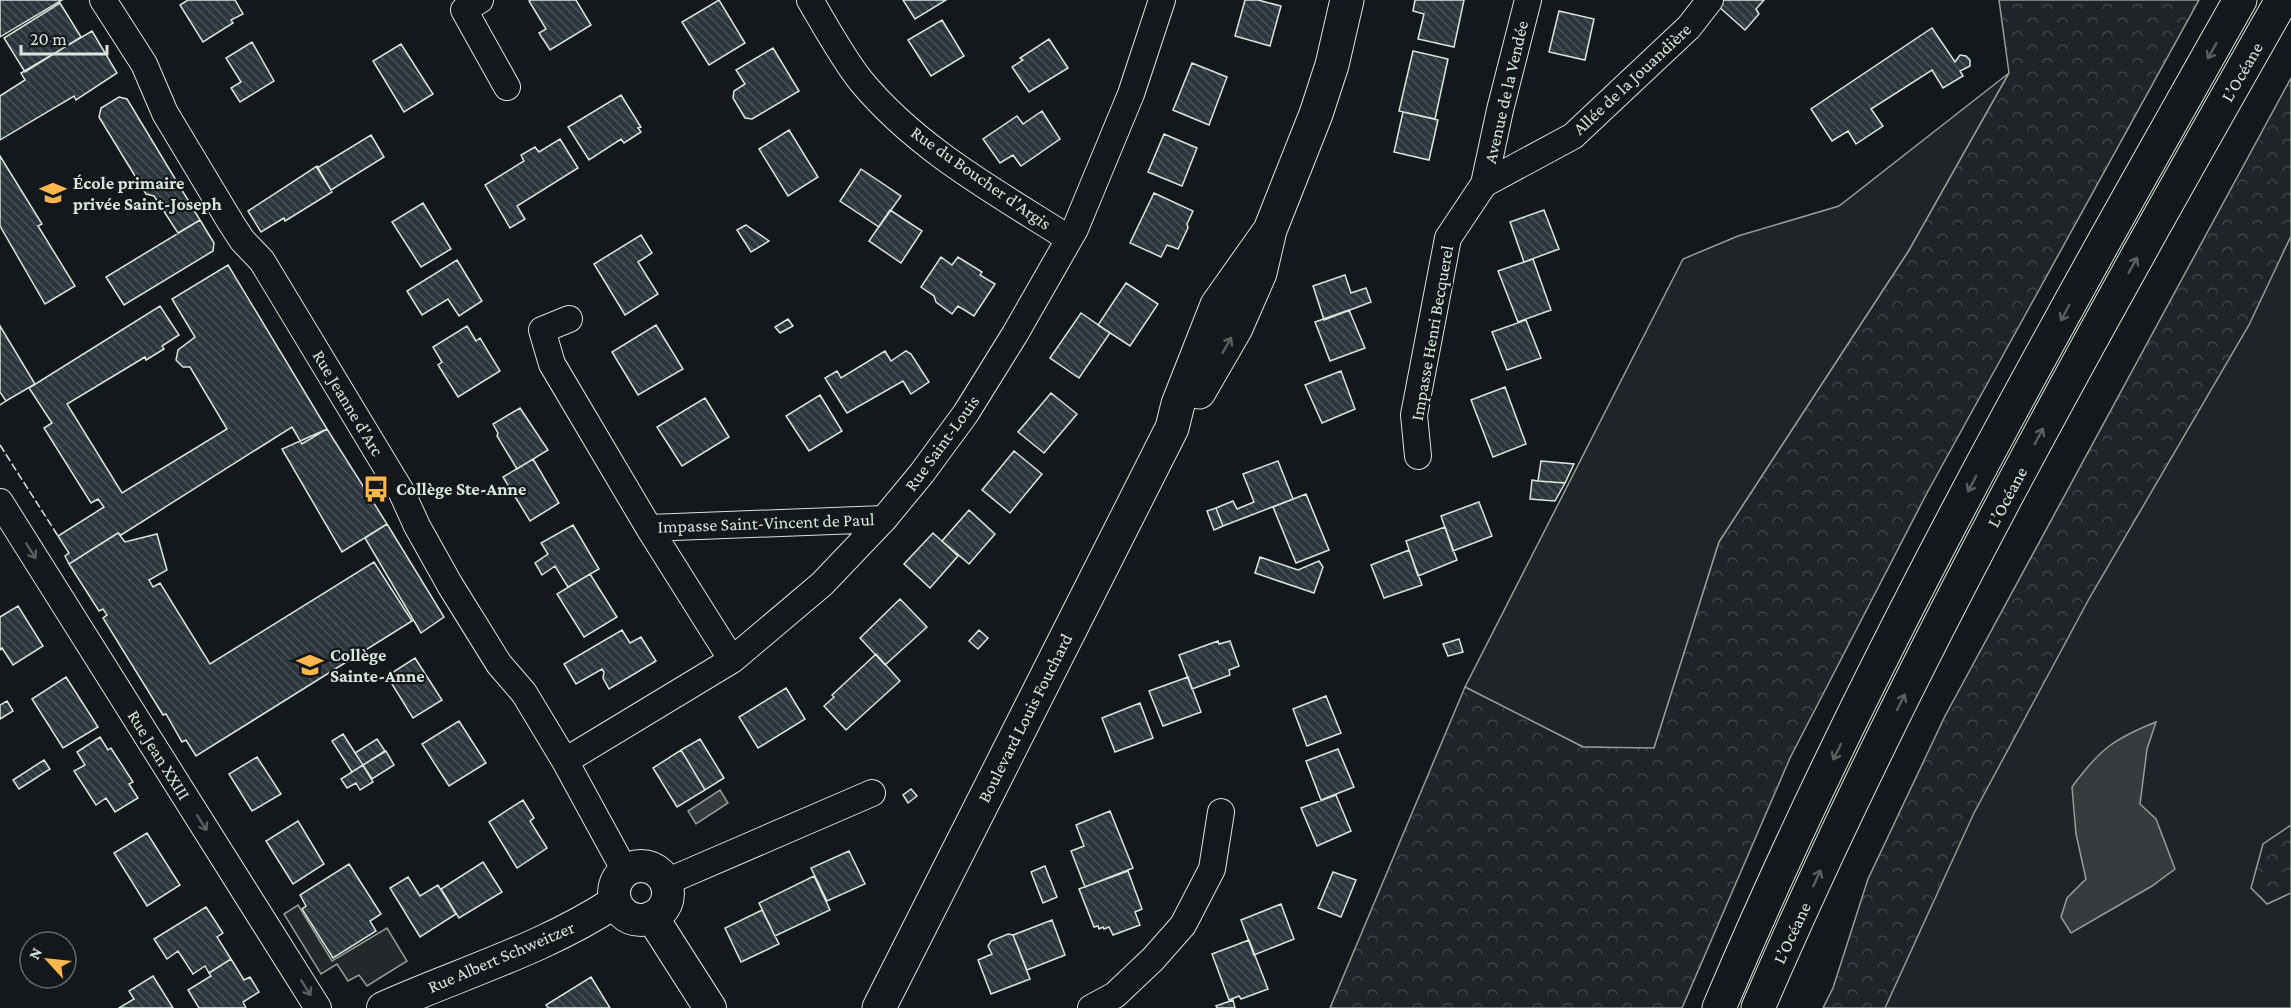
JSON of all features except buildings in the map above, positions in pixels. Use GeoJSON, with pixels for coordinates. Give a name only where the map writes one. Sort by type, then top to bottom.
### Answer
{"type":"FeatureCollection","features":[{"type":"Feature","properties":{"kind":"main road","name":"Boulevard Louis Fouchard"},"geometry":{"type":"LineString","coordinates":[[879,1008],[1172,428],[1188,412],[1236,328],[1260,273],[1270,230],[1316,114],[1332,65],[1347,0]]}},
{"type":"Feature","properties":{"kind":"main road","name":"L’Océane"},"geometry":{"type":"LineString","coordinates":[[1719,1008],[1791,846],[1925,576],[2078,288],[2240,0]]}},
{"type":"Feature","properties":{"kind":"main road","name":"L’Océane"},"geometry":{"type":"LineString","coordinates":[[1758,1008],[1863,780],[1959,588],[2075,369],[2282,0]]}},
{"type":"Feature","properties":{"kind":"street","name":"Rue Jeanne d'Arc"},"geometry":{"type":"LineString","coordinates":[[103,0],[144,64],[165,113],[225,213],[242,240],[262,261],[402,493],[417,526],[450,585],[499,664],[524,693],[565,761],[625,871]]}},
{"type":"Feature","properties":{"kind":"street"},"geometry":{"type":"LineString","coordinates":[[480,0],[464,10],[507,87]]}},
{"type":"Feature","properties":{"kind":"street","name":"Rue du Boucher d'Argis"},"geometry":{"type":"LineString","coordinates":[[810,0],[861,81],[912,133],[952,164],[1068,238]]}},
{"type":"Feature","properties":{"kind":"street","name":"Rue Saint-Louis"},"geometry":{"type":"LineString","coordinates":[[565,761],[732,660],[822,584],[884,519],[922,473],[966,413],[1015,334],[1075,229],[1131,94],[1162,0]]}},
{"type":"Feature","properties":{"kind":"street","name":"Avenue de la Vendée"},"geometry":{"type":"LineString","coordinates":[[1484,184],[1528,0]]}},
{"type":"Feature","properties":{"kind":"street","name":"Allée de la Jouandière"},"geometry":{"type":"LineString","coordinates":[[1484,184],[1573,136],[1689,27],[1710,0]]}},
{"type":"Feature","properties":{"kind":"street","name":"Impasse Henri Becquerel"},"geometry":{"type":"LineString","coordinates":[[1418,456],[1414,415],[1448,238],[1484,184]]}},
{"type":"Feature","properties":{"kind":"street","name":"Impasse Saint-Vincent de Paul"},"geometry":{"type":"LineString","coordinates":[[568,319],[542,330],[552,364],[649,528],[732,660]]}},
{"type":"Feature","properties":{"kind":"street","name":"Rue Jean XXIII"},"geometry":{"type":"LineString","coordinates":[[0,502],[318,1008]]}},
{"type":"Feature","properties":{"kind":"street","name":"Impasse Saint-Vincent de Paul"},"geometry":{"type":"LineString","coordinates":[[649,528],[884,519]]}},
{"type":"Feature","properties":{"kind":"street"},"geometry":{"type":"LineString","coordinates":[[666,882],[872,793]]}},
{"type":"Feature","properties":{"kind":"street"},"geometry":{"type":"LineString","coordinates":[[1091,1008],[1115,995],[1153,959],[1183,925],[1212,869],[1221,812]]}},
{"type":"Feature","properties":{"kind":"street"},"geometry":{"type":"LineString","coordinates":[[640,866],[648,867],[662,875],[666,882],[668,890],[664,906],[652,917],[638,920],[630,918],[615,902],[615,884],[625,871],[640,866]]}},
{"type":"Feature","properties":{"kind":"street","name":"Rue Albert Schweitzer"},"geometry":{"type":"LineString","coordinates":[[383,1008],[521,951],[580,924],[615,902]]}},
{"type":"Feature","properties":{"kind":"street"},"geometry":{"type":"LineString","coordinates":[[652,917],[710,1008]]}},
{"type":"Feature","properties":{"kind":"green space"},"geometry":{"type":"Polygon","coordinates":[[[1999,0],[2199,0],[1927,493],[1790,758],[1682,1008],[1330,1008],[1465,687],[1583,747],[1654,748],[1719,542],[1908,252],[2009,73],[1999,0]]]}},
{"type":"Feature","properties":{"kind":"green space"},"geometry":{"type":"Polygon","coordinates":[[[2009,73],[1908,252],[1719,542],[1654,749],[1583,747],[1465,687],[1683,259],[1738,236],[1839,206],[2009,73]]]}},
{"type":"Feature","properties":{"kind":"green space"},"geometry":{"type":"Polygon","coordinates":[[[2291,78],[2291,236],[2249,325],[2090,597],[1974,813],[1885,1008],[1823,1008],[1833,988],[1868,879],[1945,716],[2291,78]]]}},
{"type":"Feature","properties":{"kind":"green space"},"geometry":{"type":"Polygon","coordinates":[[[2291,132],[2291,1008],[1841,1008],[2291,132]]]}},
{"type":"Feature","properties":{"kind":"green space"},"geometry":{"type":"Polygon","coordinates":[[[2291,825],[2291,893],[2267,904],[2251,888],[2263,844],[2291,825]]]}},
{"type":"Feature","properties":{"kind":"shaded area"},"geometry":{"type":"Polygon","coordinates":[[[2156,722],[2147,749],[2140,804],[2156,819],[2175,869],[2152,886],[2071,933],[2061,917],[2067,898],[2086,879],[2076,834],[2072,787],[2090,764],[2108,747],[2129,734],[2156,722]]]}},
{"type":"Feature","properties":{"kind":"shaded area"},"geometry":{"type":"Polygon","coordinates":[[[720,790],[728,803],[696,824],[688,811],[720,790]]]}},
{"type":"Feature","properties":{"kind":"shaded area"},"geometry":{"type":"Polygon","coordinates":[[[298,905],[332,961],[387,928],[407,961],[367,986],[359,975],[348,981],[337,964],[321,974],[284,914],[298,905]]]}},
{"type":"Feature","properties":{"kind":"fence"},"geometry":{"type":"LineString","coordinates":[[0,405],[6,401]]}},
{"type":"Feature","properties":{"kind":"fence"},"geometry":{"type":"LineString","coordinates":[[0,445],[58,536]]}},
{"type":"Feature","properties":{"kind":"place","name":"École primaire privée Saint-Joseph"},"geometry":{"type":"Point","coordinates":[53,193]}},
{"type":"Feature","properties":{"kind":"place","name":"Collège Ste-Anne"},"geometry":{"type":"Point","coordinates":[376,489]}},
{"type":"Feature","properties":{"kind":"place","name":"Collège Sainte-Anne"},"geometry":{"type":"Point","coordinates":[310,665]}}]}
